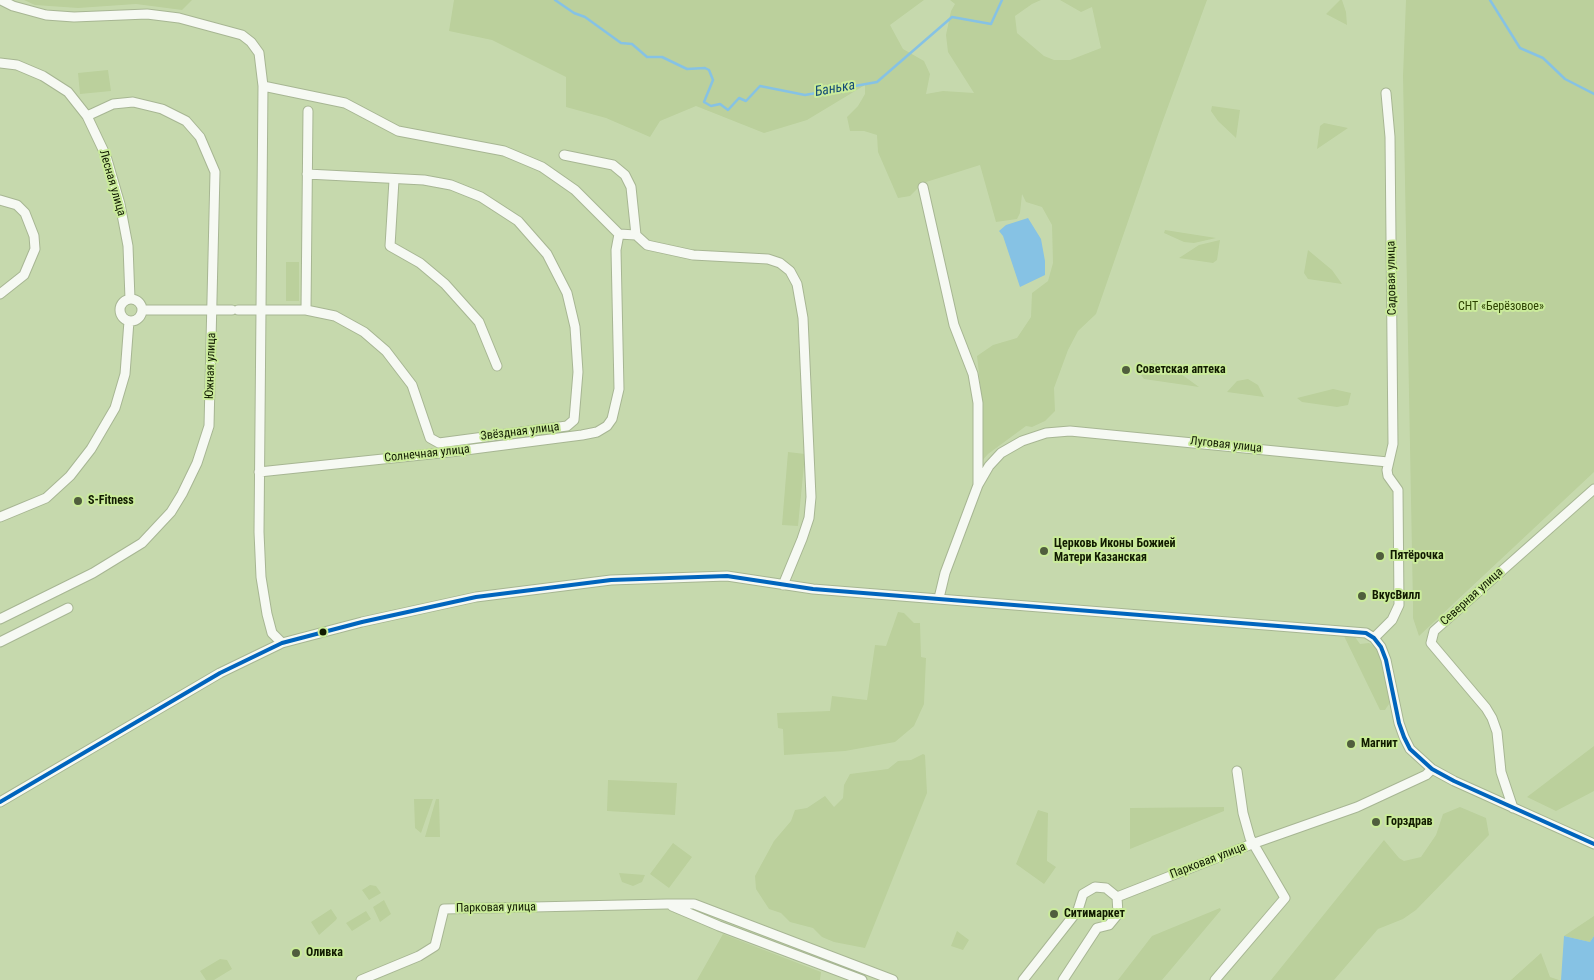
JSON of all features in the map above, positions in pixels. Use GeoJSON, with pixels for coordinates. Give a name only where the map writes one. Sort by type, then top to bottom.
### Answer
{"type":"FeatureCollection","features":[{"type":"Feature","properties":{"kind":"street"},"geometry":{"type":"LineString","coordinates":[[1,0],[13,6],[46,15],[74,17],[147,14],[179,18],[229,30],[251,42],[259,53],[263,86],[259,472],[261,577],[272,633],[282,643]]}},
{"type":"Feature","properties":{"kind":"street","name":"Лесная улица"},"geometry":{"type":"LineString","coordinates":[[0,63],[17,65],[43,76],[68,92],[87,116],[106,156],[120,204],[128,246],[130,299],[123,302],[120,310],[123,318],[129,321],[125,374],[115,408],[91,449],[70,476],[46,498],[0,517]]}},
{"type":"Feature","properties":{"kind":"street"},"geometry":{"type":"LineString","coordinates":[[263,86],[345,103],[398,131],[504,151],[542,167],[575,190],[619,234],[636,235],[647,245],[693,255],[768,259],[780,263],[790,271],[797,284],[803,318],[811,497],[804,532],[782,584]]}},
{"type":"Feature","properties":{"kind":"street","name":"Садовая улица"},"geometry":{"type":"LineString","coordinates":[[1386,93],[1390,137],[1393,444],[1388,462]]}},
{"type":"Feature","properties":{"kind":"street","name":"Южная улица"},"geometry":{"type":"LineString","coordinates":[[0,619],[93,573],[142,543],[171,512],[197,463],[209,426],[215,172],[200,138],[186,121],[162,109],[133,102],[112,104],[87,116]]}},
{"type":"Feature","properties":{"kind":"street"},"geometry":{"type":"LineString","coordinates":[[306,310],[308,111]]}},
{"type":"Feature","properties":{"kind":"street"},"geometry":{"type":"LineString","coordinates":[[564,155],[613,166],[625,175],[631,187],[636,235]]}},
{"type":"Feature","properties":{"kind":"street","name":"Звёздная улица"},"geometry":{"type":"LineString","coordinates":[[143,310],[306,310],[335,316],[364,332],[386,351],[412,385],[430,438],[439,443],[571,424],[576,416],[578,372],[575,327],[564,286],[547,254],[518,221],[481,196],[451,185],[424,180],[394,180],[307,174]]}},
{"type":"Feature","properties":{"kind":"street"},"geometry":{"type":"LineString","coordinates":[[394,180],[390,246],[420,263],[444,284],[473,316],[481,326],[497,366]]}},
{"type":"Feature","properties":{"kind":"street"},"geometry":{"type":"LineString","coordinates":[[922,187],[954,325],[973,374],[976,393],[978,485],[946,573],[939,598]]}},
{"type":"Feature","properties":{"kind":"street"},"geometry":{"type":"LineString","coordinates":[[0,200],[17,205],[25,213],[34,236],[35,249],[24,275],[0,294]]}},
{"type":"Feature","properties":{"kind":"street","name":"Солнечная улица"},"geometry":{"type":"LineString","coordinates":[[259,472],[525,443],[597,432],[607,426],[612,419],[618,389],[616,250],[619,234]]}},
{"type":"Feature","properties":{"kind":"street"},"geometry":{"type":"LineString","coordinates":[[129,321],[138,320],[143,310],[139,302],[130,299]]}},
{"type":"Feature","properties":{"kind":"street","name":"Луговая улица"},"geometry":{"type":"LineString","coordinates":[[978,485],[989,466],[1001,453],[1022,441],[1046,433],[1064,431],[1088,431],[1388,462]]}},
{"type":"Feature","properties":{"kind":"street"},"geometry":{"type":"LineString","coordinates":[[1374,638],[1392,620],[1397,613],[1399,605],[1398,490],[1388,476],[1388,462]]}},
{"type":"Feature","properties":{"kind":"street","name":"Северная улица"},"geometry":{"type":"LineString","coordinates":[[1513,808],[1501,772],[1497,732],[1492,718],[1486,708],[1431,642],[1434,631],[1594,489]]}},
{"type":"Feature","properties":{"kind":"street"},"geometry":{"type":"LineString","coordinates":[[0,802],[212,677],[282,643],[447,603],[602,581],[727,576],[813,589],[1366,633],[1374,638],[1386,660],[1399,723],[1410,749],[1432,769],[1594,844]]}},
{"type":"Feature","properties":{"kind":"street"},"geometry":{"type":"LineString","coordinates":[[0,642],[68,608]]}},
{"type":"Feature","properties":{"kind":"street","name":"Парковая улица"},"geometry":{"type":"LineString","coordinates":[[1117,897],[1252,844],[1357,807],[1426,775],[1432,769]]}},
{"type":"Feature","properties":{"kind":"street"},"geometry":{"type":"LineString","coordinates":[[1215,980],[1285,898],[1252,844],[1242,813],[1237,771]]}},
{"type":"Feature","properties":{"kind":"street"},"geometry":{"type":"LineString","coordinates":[[1023,980],[1078,910],[1082,896],[1086,891],[1095,887],[1102,887],[1117,897],[1119,907],[1116,918],[1109,925],[1098,928],[1062,980]]}},
{"type":"Feature","properties":{"kind":"street","name":"Парковая улица"},"geometry":{"type":"LineString","coordinates":[[667,904],[719,926],[862,980]]}},
{"type":"Feature","properties":{"kind":"street","name":"Парковая улица"},"geometry":{"type":"LineString","coordinates":[[361,980],[419,956],[435,946],[444,909],[667,904],[694,904],[893,980]]}},
{"type":"Feature","properties":{"kind":"green space"},"geometry":{"type":"Polygon","coordinates":[[[24,0],[192,0],[182,10],[136,4],[78,8],[35,5],[24,0]]]}},
{"type":"Feature","properties":{"kind":"green space"},"geometry":{"type":"Polygon","coordinates":[[[454,0],[924,0],[890,25],[903,49],[924,61],[930,74],[926,94],[943,91],[974,93],[948,52],[946,35],[951,11],[955,4],[950,0],[1041,0],[1015,16],[1017,33],[1044,56],[1054,60],[1070,60],[1101,48],[1092,7],[1081,12],[1060,0],[1207,0],[1096,314],[1078,331],[1068,350],[1054,388],[1055,411],[1045,421],[1032,427],[1026,426],[988,454],[981,462],[983,409],[977,356],[993,345],[1017,338],[1031,317],[1032,293],[1048,281],[1053,263],[1052,225],[1042,207],[1026,202],[1022,194],[1020,213],[1017,219],[996,222],[980,165],[923,183],[910,196],[898,198],[878,152],[877,135],[864,131],[850,131],[847,117],[858,106],[865,94],[865,85],[807,120],[764,133],[696,106],[660,121],[650,137],[606,118],[566,107],[566,77],[492,40],[449,31],[454,0]]]}},
{"type":"Feature","properties":{"kind":"green space"},"geometry":{"type":"Polygon","coordinates":[[[1342,0],[1346,12],[1347,25],[1326,14],[1342,0]]]}},
{"type":"Feature","properties":{"kind":"green space","name":"СНТ «Берёзовое»"},"geometry":{"type":"Polygon","coordinates":[[[1406,0],[1594,0],[1594,472],[1419,636],[1413,618],[1403,76],[1406,0]]]}},
{"type":"Feature","properties":{"kind":"green space"},"geometry":{"type":"Polygon","coordinates":[[[108,70],[111,91],[80,94],[78,73],[108,70]]]}},
{"type":"Feature","properties":{"kind":"green space"},"geometry":{"type":"Polygon","coordinates":[[[1212,106],[1240,110],[1236,138],[1218,121],[1211,111],[1212,106]]]}},
{"type":"Feature","properties":{"kind":"green space"},"geometry":{"type":"Polygon","coordinates":[[[1324,123],[1348,128],[1317,149],[1320,126],[1324,123]]]}},
{"type":"Feature","properties":{"kind":"green space"},"geometry":{"type":"Polygon","coordinates":[[[1165,230],[1216,238],[1194,243],[1184,242],[1164,233],[1165,230]]]}},
{"type":"Feature","properties":{"kind":"green space"},"geometry":{"type":"Polygon","coordinates":[[[1220,240],[1217,260],[1213,263],[1179,258],[1199,245],[1220,240]]]}},
{"type":"Feature","properties":{"kind":"green space"},"geometry":{"type":"Polygon","coordinates":[[[1308,250],[1332,270],[1342,284],[1308,279],[1304,273],[1308,250]]]}},
{"type":"Feature","properties":{"kind":"green space"},"geometry":{"type":"Polygon","coordinates":[[[286,262],[299,262],[299,301],[286,301],[286,262]]]}},
{"type":"Feature","properties":{"kind":"green space"},"geometry":{"type":"Polygon","coordinates":[[[1153,363],[1170,366],[1199,387],[1144,379],[1138,371],[1139,367],[1153,363]]]}},
{"type":"Feature","properties":{"kind":"green space"},"geometry":{"type":"Polygon","coordinates":[[[1248,379],[1258,385],[1264,397],[1227,392],[1237,381],[1248,379]]]}},
{"type":"Feature","properties":{"kind":"green space"},"geometry":{"type":"Polygon","coordinates":[[[1333,389],[1351,393],[1348,405],[1337,407],[1302,402],[1297,398],[1333,389]]]}},
{"type":"Feature","properties":{"kind":"green space"},"geometry":{"type":"Polygon","coordinates":[[[788,452],[805,454],[798,526],[782,525],[788,452]]]}},
{"type":"Feature","properties":{"kind":"green space"},"geometry":{"type":"Polygon","coordinates":[[[898,612],[904,613],[914,623],[920,623],[921,657],[926,658],[924,704],[914,726],[895,742],[845,751],[784,755],[783,729],[778,728],[777,713],[830,711],[832,696],[867,700],[875,645],[886,646],[898,612]]]}},
{"type":"Feature","properties":{"kind":"green space"},"geometry":{"type":"Polygon","coordinates":[[[1344,636],[1355,637],[1360,644],[1369,643],[1375,647],[1382,659],[1389,699],[1389,704],[1385,710],[1380,710],[1344,636]]]}},
{"type":"Feature","properties":{"kind":"green space"},"geometry":{"type":"Polygon","coordinates":[[[1594,746],[1594,791],[1556,811],[1527,797],[1594,746]]]}},
{"type":"Feature","properties":{"kind":"green space"},"geometry":{"type":"Polygon","coordinates":[[[923,754],[925,755],[927,793],[865,948],[834,942],[822,937],[813,928],[790,922],[781,913],[769,909],[756,889],[755,876],[774,841],[791,821],[795,810],[807,808],[825,796],[834,807],[843,798],[844,785],[850,774],[888,769],[898,761],[911,760],[923,754]]]}},
{"type":"Feature","properties":{"kind":"green space"},"geometry":{"type":"Polygon","coordinates":[[[608,780],[677,783],[675,815],[607,811],[608,780]]]}},
{"type":"Feature","properties":{"kind":"green space"},"geometry":{"type":"Polygon","coordinates":[[[414,799],[433,799],[421,833],[415,828],[414,799]]]}},
{"type":"Feature","properties":{"kind":"green space"},"geometry":{"type":"Polygon","coordinates":[[[436,799],[439,799],[440,837],[425,837],[436,799]]]}},
{"type":"Feature","properties":{"kind":"green space"},"geometry":{"type":"Polygon","coordinates":[[[1224,807],[1224,811],[1130,849],[1130,808],[1224,807]]]}},
{"type":"Feature","properties":{"kind":"green space"},"geometry":{"type":"Polygon","coordinates":[[[1460,807],[1486,818],[1489,835],[1416,910],[1403,919],[1378,929],[1334,980],[1271,980],[1384,840],[1399,858],[1404,861],[1421,857],[1436,835],[1443,814],[1460,807]]]}},
{"type":"Feature","properties":{"kind":"green space"},"geometry":{"type":"Polygon","coordinates":[[[1038,810],[1048,813],[1047,861],[1056,867],[1044,884],[1016,864],[1038,810]]]}},
{"type":"Feature","properties":{"kind":"green space"},"geometry":{"type":"Polygon","coordinates":[[[673,843],[692,857],[669,888],[650,874],[673,843]]]}},
{"type":"Feature","properties":{"kind":"green space"},"geometry":{"type":"Polygon","coordinates":[[[619,873],[645,875],[642,882],[633,886],[622,882],[619,873]]]}},
{"type":"Feature","properties":{"kind":"green space"},"geometry":{"type":"Polygon","coordinates":[[[370,885],[376,886],[381,893],[369,900],[362,890],[370,885]]]}},
{"type":"Feature","properties":{"kind":"green space"},"geometry":{"type":"Polygon","coordinates":[[[384,900],[391,914],[380,922],[373,907],[384,900]]]}},
{"type":"Feature","properties":{"kind":"green space"},"geometry":{"type":"Polygon","coordinates":[[[1220,908],[1221,910],[1162,980],[1118,980],[1152,936],[1220,908]]]}},
{"type":"Feature","properties":{"kind":"green space"},"geometry":{"type":"Polygon","coordinates":[[[331,909],[337,918],[319,935],[311,922],[331,909]]]}},
{"type":"Feature","properties":{"kind":"green space"},"geometry":{"type":"Polygon","coordinates":[[[366,911],[371,919],[352,931],[346,923],[366,911]]]}},
{"type":"Feature","properties":{"kind":"green space"},"geometry":{"type":"Polygon","coordinates":[[[1594,916],[1594,936],[1590,942],[1564,936],[1594,916]]]}},
{"type":"Feature","properties":{"kind":"green space"},"geometry":{"type":"Polygon","coordinates":[[[957,931],[969,940],[963,950],[951,946],[957,931]]]}},
{"type":"Feature","properties":{"kind":"green space"},"geometry":{"type":"Polygon","coordinates":[[[723,934],[821,972],[820,980],[697,980],[723,934]]]}},
{"type":"Feature","properties":{"kind":"green space"},"geometry":{"type":"Polygon","coordinates":[[[1541,953],[1550,977],[1559,980],[1511,980],[1541,953]]]}},
{"type":"Feature","properties":{"kind":"green space"},"geometry":{"type":"Polygon","coordinates":[[[220,959],[227,960],[232,969],[214,980],[206,980],[200,971],[220,959]]]}},
{"type":"Feature","properties":{"kind":"water"},"geometry":{"type":"Polygon","coordinates":[[[1028,218],[1041,239],[1045,261],[1045,275],[1020,287],[1003,236],[999,231],[1006,225],[1028,218]]]}},
{"type":"Feature","properties":{"kind":"water"},"geometry":{"type":"Polygon","coordinates":[[[1564,936],[1590,942],[1594,936],[1594,980],[1561,980],[1564,936]]]}},
{"type":"Feature","properties":{"kind":"waterway","name":"Банька"},"geometry":{"type":"LineString","coordinates":[[555,0],[574,13],[585,17],[621,43],[632,44],[647,57],[662,57],[687,69],[705,68],[709,70],[713,80],[704,102],[711,106],[720,104],[728,110],[739,98],[746,101],[760,86],[805,95],[877,82],[952,17],[991,24],[1002,0]]}},
{"type":"Feature","properties":{"kind":"waterway"},"geometry":{"type":"LineString","coordinates":[[1490,0],[1520,48],[1543,58],[1565,79],[1594,94]]}},
{"type":"Feature","properties":{"kind":"transit line"},"geometry":{"type":"LineString","coordinates":[[0,802],[220,673],[282,643],[362,622],[476,597],[611,580],[727,576],[813,589],[1366,633],[1374,638],[1381,647],[1386,660],[1399,723],[1410,749],[1432,769],[1454,781],[1594,844]]}},
{"type":"Feature","properties":{"kind":"place","name":"Советская аптека"},"geometry":{"type":"Point","coordinates":[1126,370]}},
{"type":"Feature","properties":{"kind":"place","name":"S-Fitness"},"geometry":{"type":"Point","coordinates":[78,501]}},
{"type":"Feature","properties":{"kind":"place","name":"Церковь Иконы Божией Матери Казанская"},"geometry":{"type":"Point","coordinates":[1044,551]}},
{"type":"Feature","properties":{"kind":"place","name":"Пятёрочка"},"geometry":{"type":"Point","coordinates":[1380,556]}},
{"type":"Feature","properties":{"kind":"place","name":"ВкусВилл"},"geometry":{"type":"Point","coordinates":[1362,596]}},
{"type":"Feature","properties":{"kind":"place","name":"Магнит"},"geometry":{"type":"Point","coordinates":[1351,744]}},
{"type":"Feature","properties":{"kind":"place","name":"Горздрав"},"geometry":{"type":"Point","coordinates":[1376,822]}},
{"type":"Feature","properties":{"kind":"place","name":"Ситимаркет"},"geometry":{"type":"Point","coordinates":[1054,914]}},
{"type":"Feature","properties":{"kind":"place","name":"Оливка"},"geometry":{"type":"Point","coordinates":[296,953]}}]}
